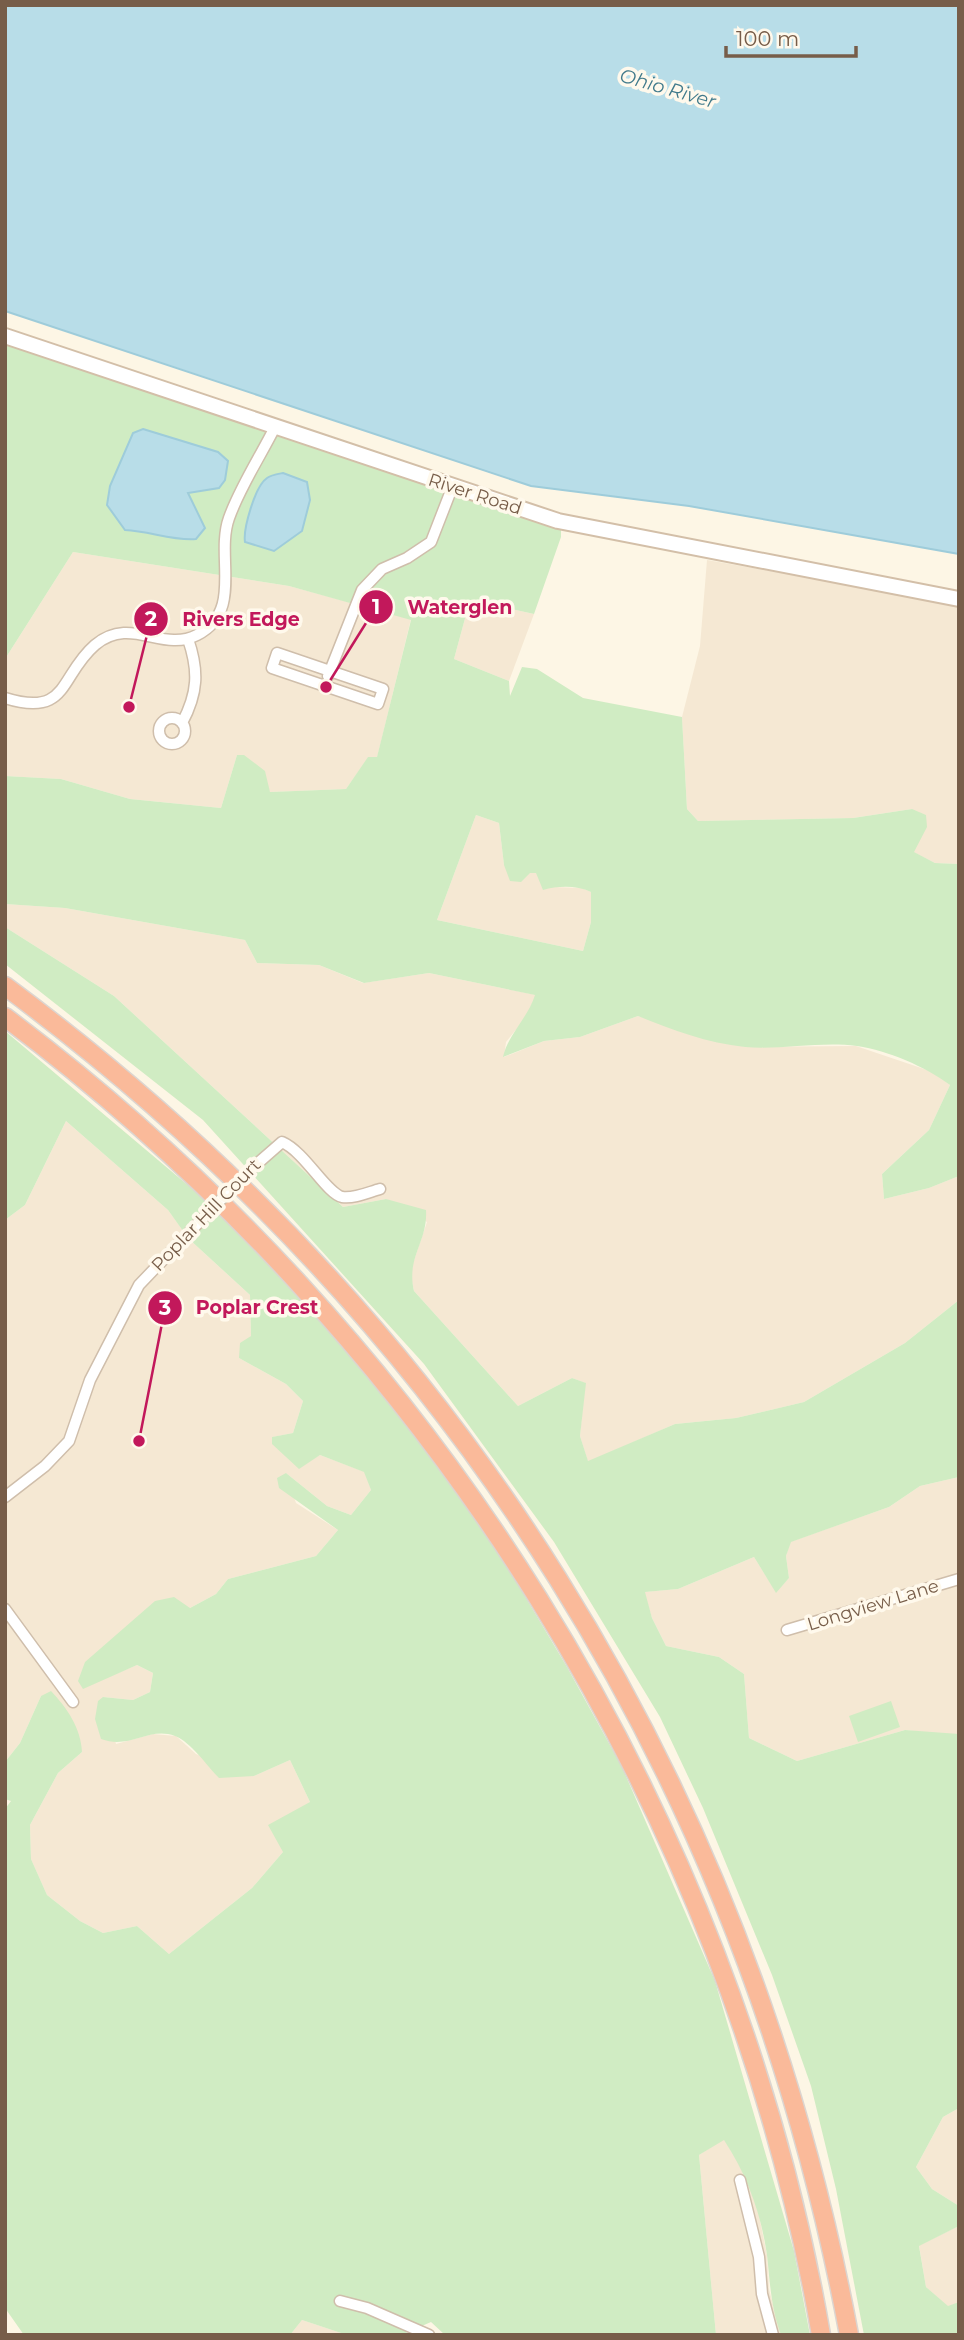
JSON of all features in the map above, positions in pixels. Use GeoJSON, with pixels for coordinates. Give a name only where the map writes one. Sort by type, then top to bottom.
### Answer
{"type":"FeatureCollection","features":[{"type":"Feature","properties":{"kind":"highway"},"geometry":{"type":"LineString","coordinates":[[5,986],[138,1091],[199,1146],[315,1261],[423,1388],[506,1498],[566,1589],[659,1756],[730,1915],[771,2028],[801,2126],[828,2231],[849,2335]]}},
{"type":"Feature","properties":{"kind":"highway"},"geometry":{"type":"LineString","coordinates":[[5,1017],[140,1127],[206,1186],[285,1266],[412,1414],[530,1582],[628,1755],[673,1849],[708,1935],[769,2111],[792,2199],[821,2335]]}},
{"type":"Feature","properties":{"kind":"street","name":"River Road"},"geometry":{"type":"LineString","coordinates":[[5,336],[452,488],[558,521],[959,599]]}},
{"type":"Feature","properties":{"kind":"street"},"geometry":{"type":"LineString","coordinates":[[5,698],[24,704],[52,699],[67,685],[94,646],[113,635],[135,632],[171,641],[188,639],[213,623],[224,603],[224,533],[229,516],[275,428]]}},
{"type":"Feature","properties":{"kind":"street"},"geometry":{"type":"LineString","coordinates":[[325,686],[362,590],[382,569],[431,542],[452,488]]}},
{"type":"Feature","properties":{"kind":"street"},"geometry":{"type":"LineString","coordinates":[[182,723],[196,686],[195,660],[188,639]]}},
{"type":"Feature","properties":{"kind":"street"},"geometry":{"type":"LineString","coordinates":[[277,653],[383,689],[378,704],[325,686],[272,668],[277,653]]}},
{"type":"Feature","properties":{"kind":"street","name":"Poplar Hill Court"},"geometry":{"type":"LineString","coordinates":[[5,1497],[45,1466],[69,1441],[90,1380],[139,1285],[277,1143],[282,1142],[298,1151],[338,1195],[350,1197],[380,1189]]}},
{"type":"Feature","properties":{"kind":"street","name":"Longview Lane"},"geometry":{"type":"LineString","coordinates":[[786,1630],[959,1579]]}},
{"type":"Feature","properties":{"kind":"street"},"geometry":{"type":"LineString","coordinates":[[5,1609],[73,1702]]}},
{"type":"Feature","properties":{"kind":"street"},"geometry":{"type":"LineString","coordinates":[[740,2180],[759,2257],[762,2294],[773,2335]]}},
{"type":"Feature","properties":{"kind":"street"},"geometry":{"type":"LineString","coordinates":[[340,2301],[367,2308],[429,2335]]}},
{"type":"Feature","properties":{"kind":"shaded area"},"geometry":{"type":"Polygon","coordinates":[[[73,552],[289,586],[411,619],[377,758],[368,758],[346,789],[270,792],[237,755],[221,808],[130,799],[61,779],[5,776],[5,659],[73,552]]]}},
{"type":"Feature","properties":{"kind":"shaded area"},"geometry":{"type":"Polygon","coordinates":[[[707,560],[959,604],[959,864],[935,863],[913,852],[912,809],[853,818],[698,821],[687,809],[682,717],[700,646],[707,560]]]}},
{"type":"Feature","properties":{"kind":"shaded area"},"geometry":{"type":"Polygon","coordinates":[[[470,600],[534,614],[509,681],[454,659],[470,600]]]}},
{"type":"Feature","properties":{"kind":"shaded area"},"geometry":{"type":"Polygon","coordinates":[[[476,815],[499,823],[504,865],[537,872],[553,887],[582,888],[591,892],[591,922],[583,951],[437,920],[476,815]]]}},
{"type":"Feature","properties":{"kind":"shaded area"},"geometry":{"type":"Polygon","coordinates":[[[5,904],[65,908],[245,940],[257,963],[319,965],[363,983],[429,973],[536,995],[527,1016],[506,1042],[504,1057],[544,1041],[580,1037],[638,1016],[746,1047],[856,1046],[933,1072],[950,1085],[929,1130],[882,1174],[884,1199],[929,1188],[959,1176],[959,1300],[905,1343],[804,1402],[736,1418],[675,1424],[588,1462],[580,1436],[585,1383],[572,1378],[518,1406],[414,1291],[410,1272],[427,1222],[386,1199],[343,1207],[114,996],[5,927],[5,904]]]}},
{"type":"Feature","properties":{"kind":"shaded area"},"geometry":{"type":"Polygon","coordinates":[[[66,1121],[168,1210],[189,1239],[250,1295],[251,1336],[239,1358],[286,1384],[303,1401],[293,1433],[273,1437],[310,1460],[320,1455],[365,1472],[371,1490],[351,1515],[327,1506],[286,1473],[296,1503],[338,1530],[316,1556],[228,1579],[216,1594],[190,1608],[113,1675],[137,1665],[153,1673],[150,1692],[133,1700],[103,1697],[116,1744],[153,1734],[176,1736],[196,1754],[254,1776],[290,1760],[310,1802],[283,1852],[252,1888],[169,1954],[137,1926],[103,1933],[80,1921],[47,1895],[31,1859],[30,1825],[58,1773],[82,1752],[41,1696],[20,1743],[5,1762],[5,1220],[25,1205],[66,1121]]]}},
{"type":"Feature","properties":{"kind":"shaded area"},"geometry":{"type":"Polygon","coordinates":[[[959,1477],[957,1736],[905,1730],[797,1761],[749,1738],[744,1674],[719,1657],[666,1646],[652,1618],[644,1592],[678,1589],[754,1557],[776,1592],[789,1578],[786,1556],[790,1542],[889,1507],[920,1486],[959,1477]]]}},
{"type":"Feature","properties":{"kind":"shaded area"},"geometry":{"type":"Polygon","coordinates":[[[959,2108],[959,2206],[932,2189],[916,2167],[943,2117],[959,2108]]]}},
{"type":"Feature","properties":{"kind":"shaded area"},"geometry":{"type":"Polygon","coordinates":[[[724,2139],[743,2168],[757,2206],[767,2255],[769,2289],[781,2335],[716,2335],[699,2155],[724,2139]]]}},
{"type":"Feature","properties":{"kind":"shaded area"},"geometry":{"type":"Polygon","coordinates":[[[959,2226],[959,2302],[948,2307],[926,2287],[919,2245],[959,2226]]]}},
{"type":"Feature","properties":{"kind":"shaded area"},"geometry":{"type":"Polygon","coordinates":[[[302,2320],[347,2335],[290,2335],[302,2320]]]}},
{"type":"Feature","properties":{"kind":"green space"},"geometry":{"type":"Polygon","coordinates":[[[5,340],[495,508],[558,525],[561,527],[561,537],[534,614],[470,600],[454,659],[509,681],[510,696],[522,667],[537,669],[583,698],[682,717],[687,809],[698,821],[853,818],[912,809],[926,815],[927,827],[914,852],[935,863],[959,864],[959,1176],[929,1188],[884,1199],[882,1174],[929,1130],[950,1085],[918,1066],[881,1052],[843,1045],[759,1048],[731,1045],[690,1035],[638,1016],[580,1037],[544,1041],[503,1057],[535,995],[429,973],[364,983],[319,965],[257,963],[245,940],[65,908],[5,904],[5,776],[61,779],[130,799],[221,808],[237,755],[244,755],[265,771],[270,792],[346,789],[368,757],[377,757],[411,620],[289,586],[73,552],[5,659],[5,340]],[[476,815],[437,920],[583,951],[591,922],[591,892],[567,887],[543,890],[536,873],[530,873],[521,882],[510,881],[504,865],[499,823],[476,815]]]}},
{"type":"Feature","properties":{"kind":"green space"},"geometry":{"type":"Polygon","coordinates":[[[5,927],[114,996],[343,1207],[386,1199],[426,1210],[424,1231],[413,1268],[414,1291],[518,1406],[572,1378],[586,1383],[580,1436],[588,1461],[675,1424],[736,1418],[804,1402],[905,1343],[959,1300],[959,1477],[920,1486],[889,1507],[791,1542],[786,1556],[789,1578],[776,1593],[754,1557],[678,1589],[645,1592],[652,1618],[666,1646],[719,1657],[744,1674],[749,1738],[797,1761],[905,1730],[959,1734],[959,2108],[943,2117],[916,2167],[932,2189],[959,2206],[959,2226],[919,2246],[926,2287],[948,2306],[959,2302],[959,2335],[864,2335],[836,2189],[811,2086],[772,1975],[703,1808],[660,1717],[554,1542],[424,1364],[203,1120],[5,964],[5,927]]]}},
{"type":"Feature","properties":{"kind":"green space"},"geometry":{"type":"Polygon","coordinates":[[[5,1031],[209,1203],[183,1231],[168,1210],[66,1121],[25,1205],[5,1220],[5,1031]]]}},
{"type":"Feature","properties":{"kind":"green space"},"geometry":{"type":"Polygon","coordinates":[[[218,1209],[361,1362],[482,1524],[567,1667],[622,1767],[715,1981],[794,2251],[810,2335],[781,2335],[773,2305],[767,2255],[757,2209],[740,2167],[724,2140],[699,2155],[716,2335],[445,2335],[431,2322],[401,2335],[347,2335],[302,2320],[290,2335],[24,2335],[5,2308],[5,1809],[11,1801],[5,1799],[5,1762],[20,1743],[41,1696],[51,1691],[72,1719],[82,1752],[58,1773],[30,1825],[31,1859],[47,1895],[80,1921],[103,1933],[137,1926],[169,1954],[252,1888],[283,1852],[268,1825],[310,1802],[290,1760],[254,1776],[219,1778],[193,1749],[175,1736],[157,1734],[121,1742],[101,1739],[95,1719],[98,1701],[103,1697],[133,1700],[150,1692],[153,1673],[137,1665],[83,1689],[78,1681],[85,1662],[155,1601],[174,1597],[190,1608],[216,1594],[228,1579],[316,1556],[338,1530],[279,1488],[277,1478],[286,1473],[327,1506],[351,1515],[371,1490],[364,1472],[320,1455],[299,1469],[272,1444],[272,1437],[293,1433],[303,1401],[286,1384],[239,1358],[240,1343],[251,1336],[250,1295],[189,1239],[218,1209]]]}},
{"type":"Feature","properties":{"kind":"green space"},"geometry":{"type":"Polygon","coordinates":[[[891,1701],[900,1727],[858,1742],[849,1716],[891,1701]]]}},
{"type":"Feature","properties":{"kind":"water","name":"Ohio River"},"geometry":{"type":"Polygon","coordinates":[[[5,5],[959,5],[959,554],[689,506],[531,486],[5,311],[5,5]]]}},
{"type":"Feature","properties":{"kind":"water"},"geometry":{"type":"Polygon","coordinates":[[[143,429],[218,452],[228,461],[225,480],[219,488],[188,493],[205,528],[196,539],[178,539],[125,530],[107,505],[110,486],[133,433],[143,429]]]}},
{"type":"Feature","properties":{"kind":"water"},"geometry":{"type":"Polygon","coordinates":[[[283,473],[307,482],[310,500],[302,531],[274,551],[245,542],[248,518],[258,490],[267,478],[283,473]]]}},
{"type":"Feature","properties":{"kind":"place","name":"Waterglen"},"geometry":{"type":"Point","coordinates":[326,687]}},
{"type":"Feature","properties":{"kind":"place","name":"Rivers Edge"},"geometry":{"type":"Point","coordinates":[129,707]}},
{"type":"Feature","properties":{"kind":"place","name":"Poplar Crest"},"geometry":{"type":"Point","coordinates":[139,1441]}}]}
